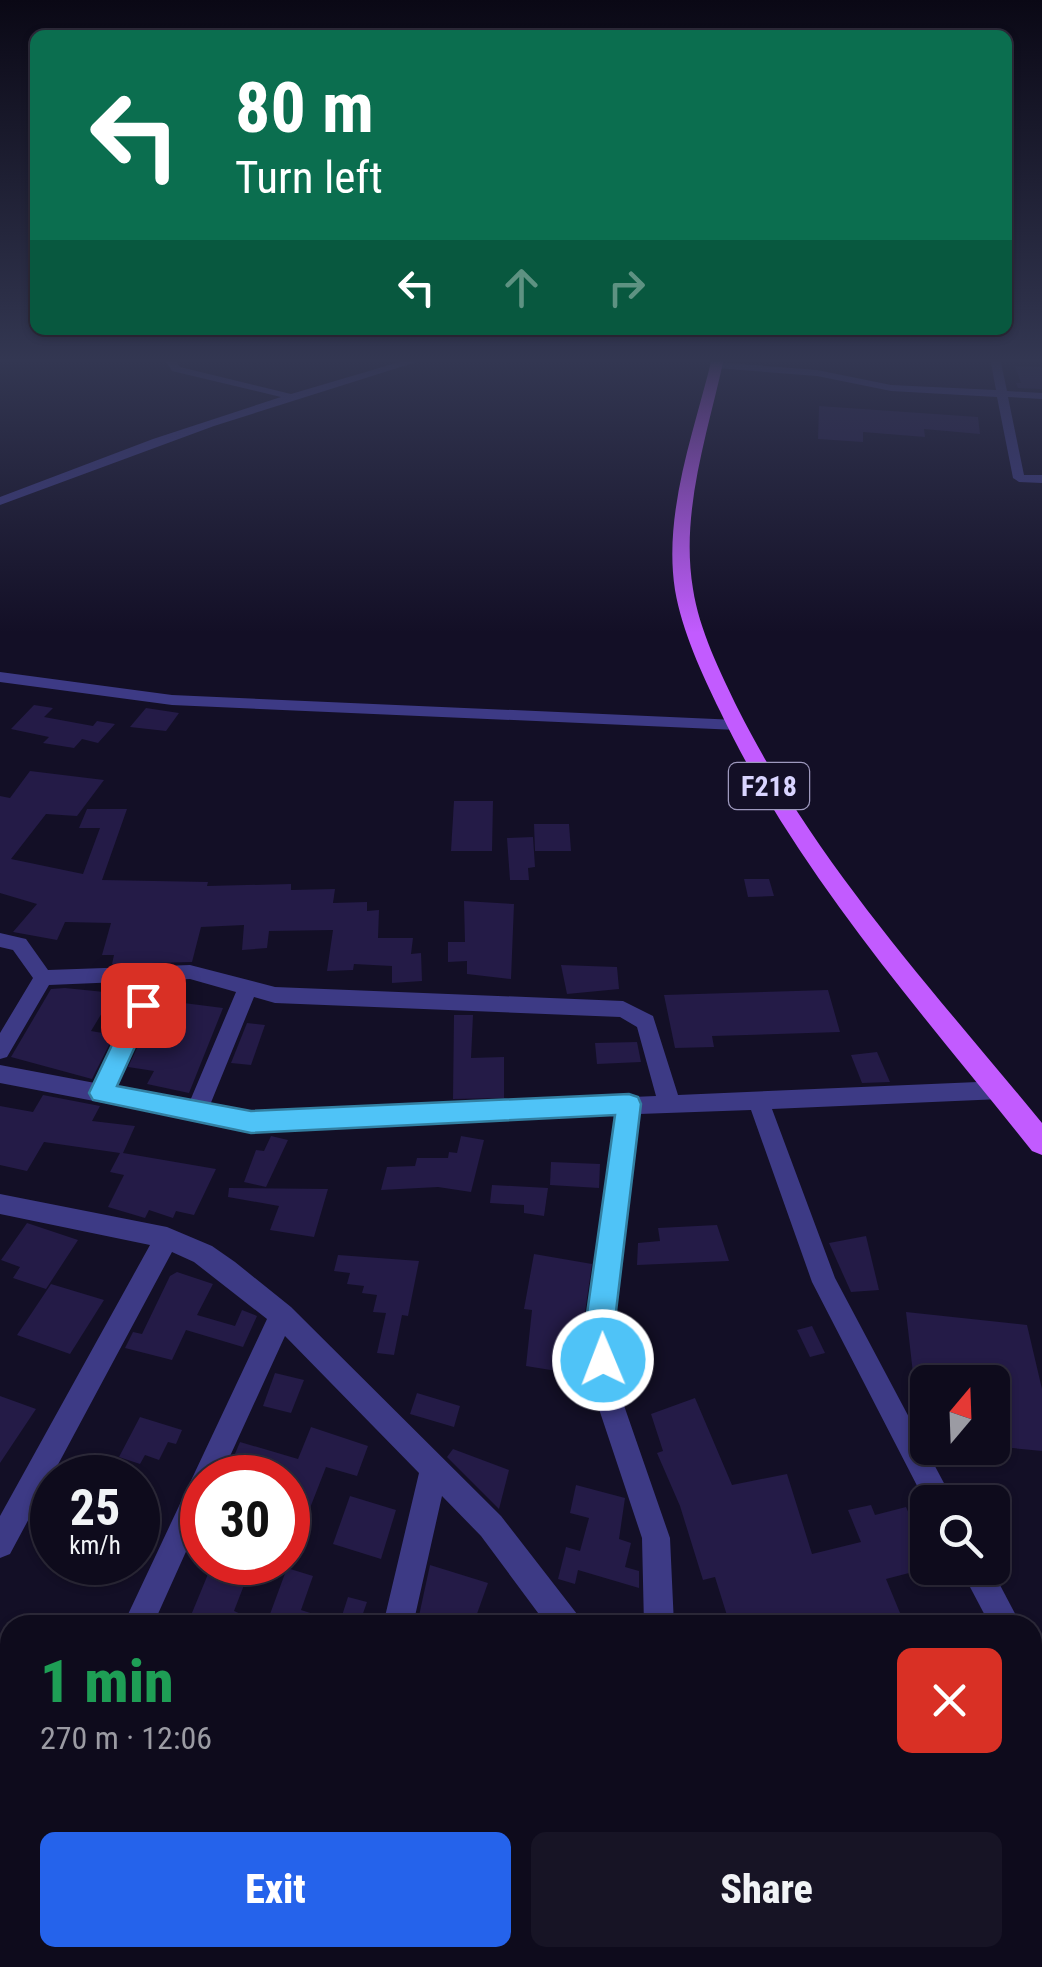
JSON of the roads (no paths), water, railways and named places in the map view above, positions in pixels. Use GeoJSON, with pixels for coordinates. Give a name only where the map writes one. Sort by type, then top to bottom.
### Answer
{"type":"FeatureCollection","features":[{"type":"Feature","properties":{"kind":"main road","name":"F218"},"geometry":{"type":"LineString","coordinates":[[697,450],[682,513],[684,590],[710,671],[752,758],[823,872],[1042,1143]]}},
{"type":"Feature","properties":{"kind":"street"},"geometry":{"type":"LineString","coordinates":[[0,500],[130,450]]}},
{"type":"Feature","properties":{"kind":"street"},"geometry":{"type":"LineString","coordinates":[[1012,450],[1018,478],[1042,479]]}},
{"type":"Feature","properties":{"kind":"street"},"geometry":{"type":"LineString","coordinates":[[0,677],[172,700],[737,725]]}},
{"type":"Feature","properties":{"kind":"street"},"geometry":{"type":"LineString","coordinates":[[0,940],[18,944],[43,978]]}},
{"type":"Feature","properties":{"kind":"street"},"geometry":{"type":"LineString","coordinates":[[43,978],[190,972],[275,995],[623,1009],[646,1022],[669,1103]]}},
{"type":"Feature","properties":{"kind":"street"},"geometry":{"type":"LineString","coordinates":[[101,1093],[157,976]]}},
{"type":"Feature","properties":{"kind":"street"},"geometry":{"type":"LineString","coordinates":[[0,1051],[43,978]]}},
{"type":"Feature","properties":{"kind":"street"},"geometry":{"type":"LineString","coordinates":[[196,1112],[247,990]]}},
{"type":"Feature","properties":{"kind":"street"},"geometry":{"type":"LineString","coordinates":[[0,1074],[251,1122],[1001,1090]]}},
{"type":"Feature","properties":{"kind":"street"},"geometry":{"type":"LineString","coordinates":[[758,1100],[824,1282],[931,1485]]}},
{"type":"Feature","properties":{"kind":"street"},"geometry":{"type":"LineString","coordinates":[[629,1104],[600,1328],[606,1390],[656,1538],[659,1615]]}},
{"type":"Feature","properties":{"kind":"street"},"geometry":{"type":"LineString","coordinates":[[0,1204],[166,1238],[203,1254],[282,1315],[434,1468],[491,1526],[558,1615]]}},
{"type":"Feature","properties":{"kind":"street"},"geometry":{"type":"LineString","coordinates":[[0,1544],[166,1238]]}},
{"type":"Feature","properties":{"kind":"street"},"geometry":{"type":"LineString","coordinates":[[217,1455],[282,1315]]}},
{"type":"Feature","properties":{"kind":"street"},"geometry":{"type":"LineString","coordinates":[[400,1615],[434,1468]]}},
{"type":"Feature","properties":{"kind":"street"},"geometry":{"type":"LineString","coordinates":[[143,1615],[180,1534]]}},
{"type":"Feature","properties":{"kind":"street"},"geometry":{"type":"LineString","coordinates":[[984,1585],[1001,1615]]}}]}
